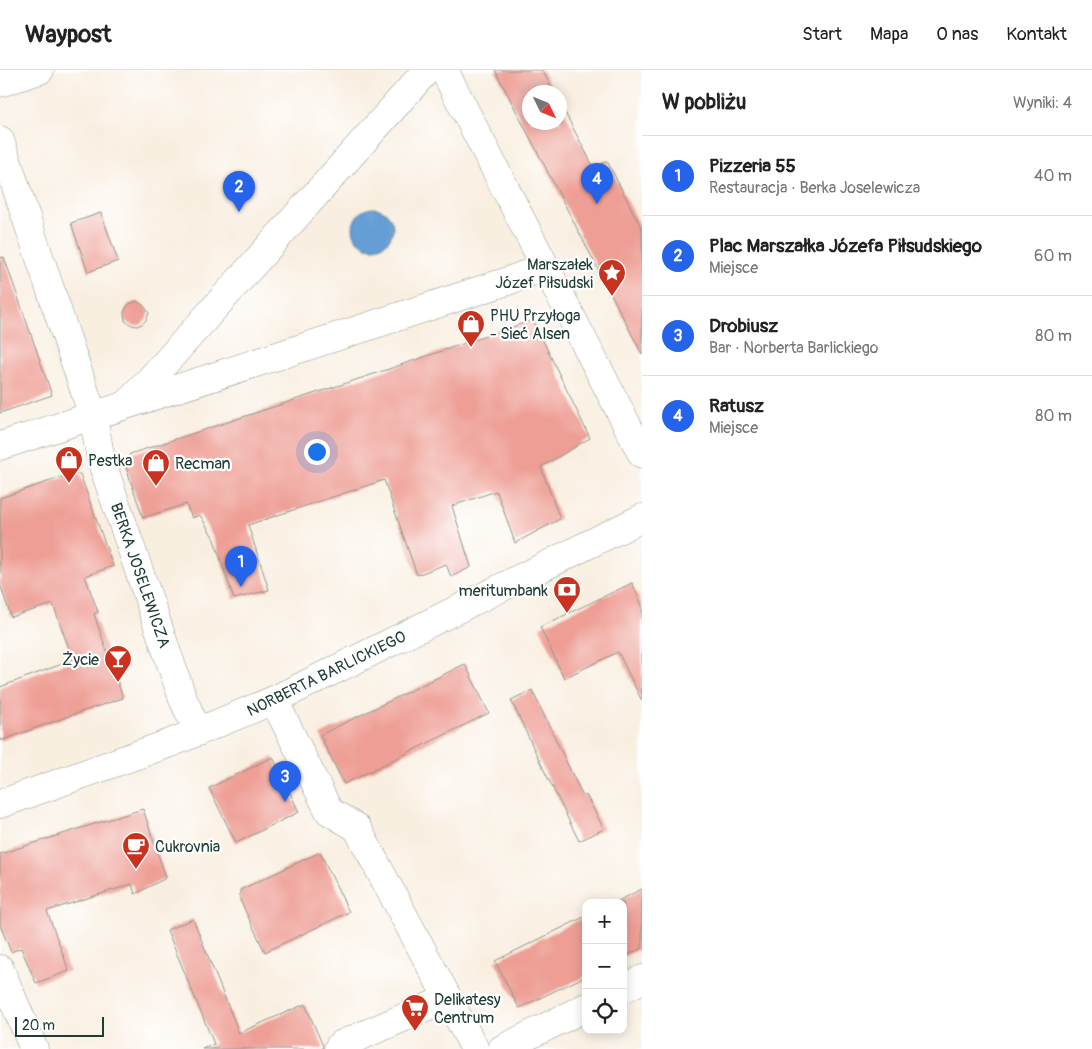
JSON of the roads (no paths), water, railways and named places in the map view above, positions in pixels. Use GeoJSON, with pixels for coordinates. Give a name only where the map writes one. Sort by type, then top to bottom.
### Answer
{"type":"FeatureCollection","features":[{"type":"Feature","properties":{"kind":"street"},"geometry":{"type":"LineString","coordinates":[[0,83],[40,70]]}},
{"type":"Feature","properties":{"kind":"street"},"geometry":{"type":"LineString","coordinates":[[127,404],[427,70]]}},
{"type":"Feature","properties":{"kind":"street"},"geometry":{"type":"LineString","coordinates":[[444,70],[642,454]]}},
{"type":"Feature","properties":{"kind":"street","name":"BERKA JOSELEWICZA"},"geometry":{"type":"LineString","coordinates":[[0,140],[93,416],[102,460],[183,699],[198,732]]}},
{"type":"Feature","properties":{"kind":"street"},"geometry":{"type":"LineString","coordinates":[[0,446],[508,281],[545,266]]}},
{"type":"Feature","properties":{"kind":"street","name":"NORBERTA BARLICKIEGO"},"geometry":{"type":"LineString","coordinates":[[0,804],[173,742],[274,700],[642,518]]}},
{"type":"Feature","properties":{"kind":"street"},"geometry":{"type":"LineString","coordinates":[[274,700],[329,811],[356,828],[474,1049]]}},
{"type":"Feature","properties":{"kind":"street"},"geometry":{"type":"LineString","coordinates":[[0,969],[34,1049]]}},
{"type":"Feature","properties":{"kind":"street"},"geometry":{"type":"LineString","coordinates":[[627,987],[642,979]]}},
{"type":"Feature","properties":{"kind":"street"},"geometry":{"type":"LineString","coordinates":[[338,1049],[340,1045],[448,999]]}},
{"type":"Feature","properties":{"kind":"street"},"geometry":{"type":"LineString","coordinates":[[502,1049],[582,1009]]}},
{"type":"Feature","properties":{"kind":"water"},"geometry":{"type":"Polygon","coordinates":[[[377,208],[384,211],[390,217],[393,228],[392,236],[384,245],[377,248],[369,248],[362,245],[354,236],[353,224],[356,217],[365,209],[377,208]]]}},
{"type":"Feature","properties":{"kind":"place","name":"Ratusz"},"geometry":{"type":"Point","coordinates":[597,204]}},
{"type":"Feature","properties":{"kind":"place","name":"Plac Marszałka Józefa Piłsudskiego"},"geometry":{"type":"Point","coordinates":[239,212]}},
{"type":"Feature","properties":{"kind":"place","name":"Marszałek Józef Piłsudski"},"geometry":{"type":"Point","coordinates":[612,297]}},
{"type":"Feature","properties":{"kind":"place","name":"PHU Przyłoga - Sieć Alsen"},"geometry":{"type":"Point","coordinates":[471,348]}},
{"type":"Feature","properties":{"kind":"place","name":"Pestka"},"geometry":{"type":"Point","coordinates":[69,484]}},
{"type":"Feature","properties":{"kind":"place","name":"Recman"},"geometry":{"type":"Point","coordinates":[156,487]}},
{"type":"Feature","properties":{"kind":"place","name":"Pizzeria 55"},"geometry":{"type":"Point","coordinates":[241,587]}},
{"type":"Feature","properties":{"kind":"place","name":"meritumbank"},"geometry":{"type":"Point","coordinates":[567,614]}},
{"type":"Feature","properties":{"kind":"place","name":"Życie"},"geometry":{"type":"Point","coordinates":[118,683]}},
{"type":"Feature","properties":{"kind":"place","name":"Drobiusz"},"geometry":{"type":"Point","coordinates":[285,802]}},
{"type":"Feature","properties":{"kind":"place","name":"Cukrovnia"},"geometry":{"type":"Point","coordinates":[136,870]}},
{"type":"Feature","properties":{"kind":"place","name":"Delikatesy Centrum"},"geometry":{"type":"Point","coordinates":[415,1032]}}]}
